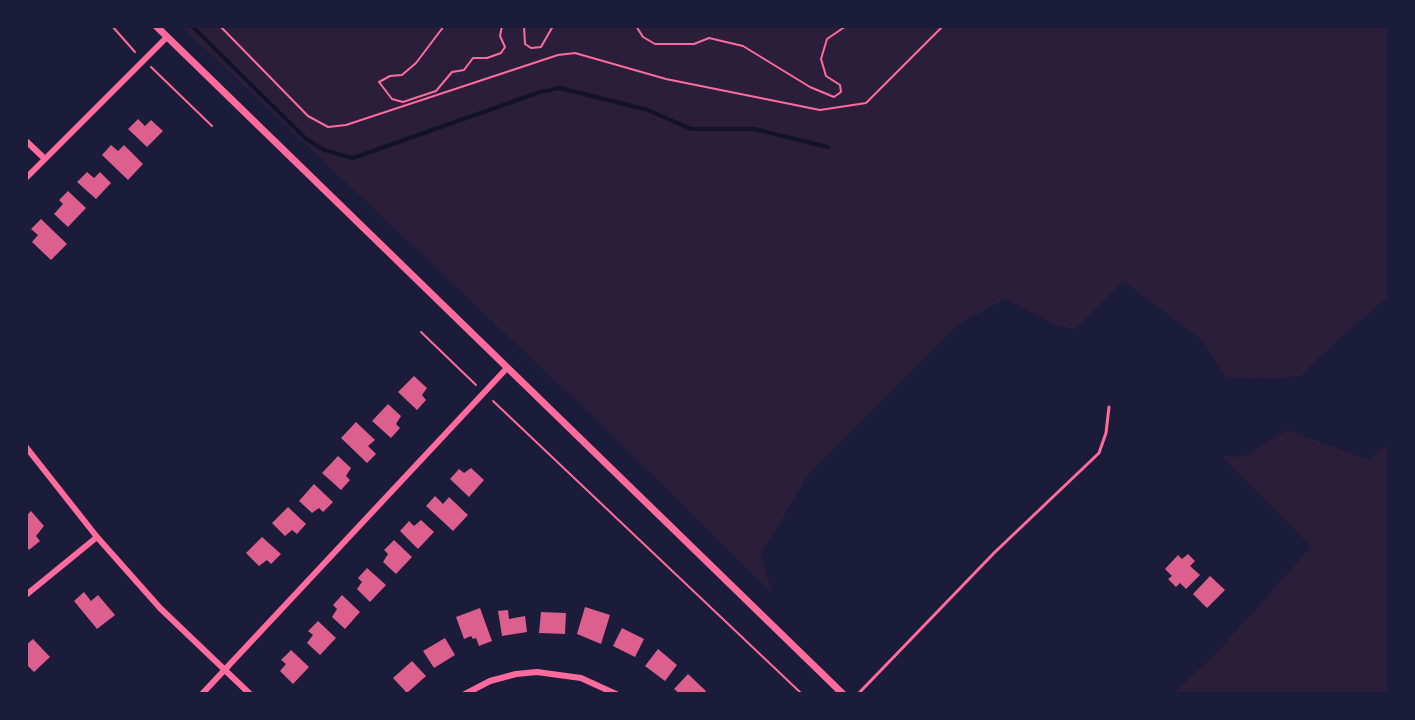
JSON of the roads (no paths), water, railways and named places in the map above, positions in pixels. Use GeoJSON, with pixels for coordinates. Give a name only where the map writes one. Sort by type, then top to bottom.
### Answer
{"type":"FeatureCollection","features":[{"type":"Feature","properties":{"kind":"street"},"geometry":{"type":"LineString","coordinates":[[156,26],[843,694]]}},
{"type":"Feature","properties":{"kind":"street"},"geometry":{"type":"LineString","coordinates":[[26,178],[167,37]]}},
{"type":"Feature","properties":{"kind":"street"},"geometry":{"type":"LineString","coordinates":[[26,141],[45,159]]}},
{"type":"Feature","properties":{"kind":"street"},"geometry":{"type":"LineString","coordinates":[[202,694],[507,368]]}},
{"type":"Feature","properties":{"kind":"street"},"geometry":{"type":"LineString","coordinates":[[26,447],[97,537],[160,608],[250,694]]}},
{"type":"Feature","properties":{"kind":"street"},"geometry":{"type":"LineString","coordinates":[[26,595],[97,537]]}},
{"type":"Feature","properties":{"kind":"street"},"geometry":{"type":"LineString","coordinates":[[465,694],[490,681],[537,672],[581,678],[616,694]]}},
{"type":"Feature","properties":{"kind":"lane"},"geometry":{"type":"LineString","coordinates":[[858,694],[994,553],[1099,453],[1106,433],[1109,407]]}},
{"type":"Feature","properties":{"kind":"waterway"},"geometry":{"type":"LineString","coordinates":[[192,26],[306,139],[324,150],[353,158],[540,92],[560,88],[648,110],[691,129],[754,129],[828,147]]}}]}
